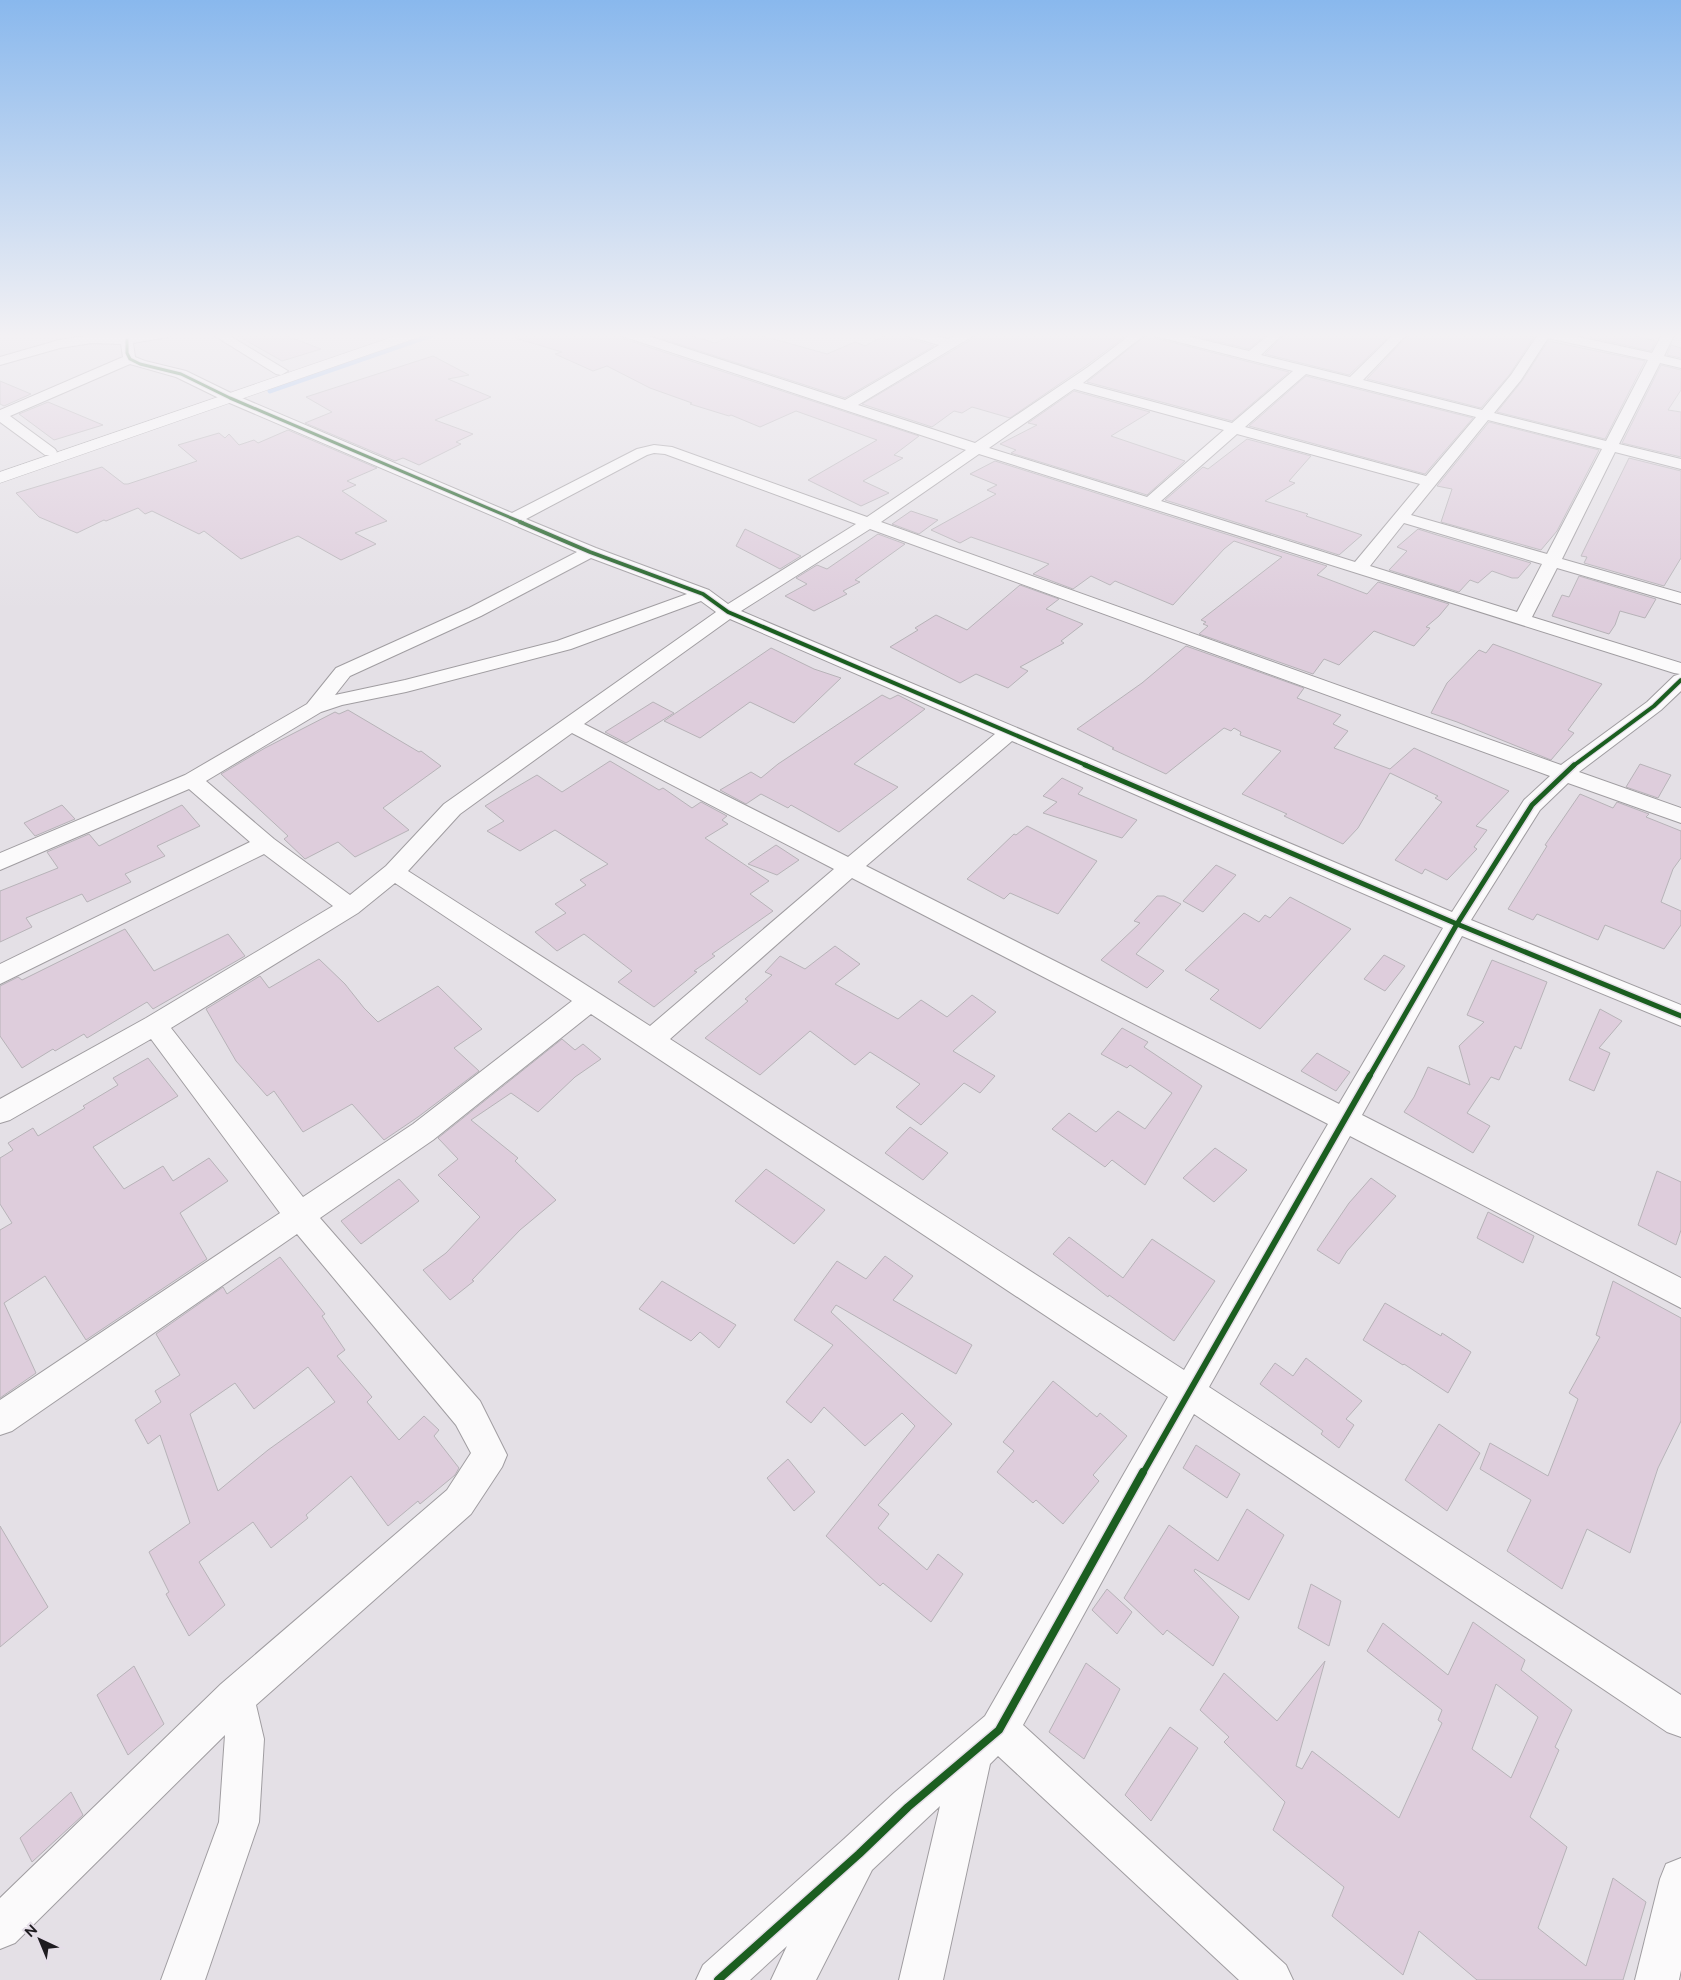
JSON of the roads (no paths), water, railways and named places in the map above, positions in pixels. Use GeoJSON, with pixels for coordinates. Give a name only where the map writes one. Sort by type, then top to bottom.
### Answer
{"type":"FeatureCollection","features":[{"type":"Feature","properties":{"kind":"main road"},"geometry":{"type":"LineString","coordinates":[[0,469],[132,425]]}},
{"type":"Feature","properties":{"kind":"main road"},"geometry":{"type":"LineString","coordinates":[[0,478],[143,425]]}},
{"type":"Feature","properties":{"kind":"street"},"geometry":{"type":"LineString","coordinates":[[14,425],[50,452]]}},
{"type":"Feature","properties":{"kind":"street"},"geometry":{"type":"LineString","coordinates":[[296,425],[590,552],[703,594],[728,612],[1457,924],[1681,1016]]}},
{"type":"Feature","properties":{"kind":"street"},"geometry":{"type":"LineString","coordinates":[[906,425],[1681,669]]}},
{"type":"Feature","properties":{"kind":"street"},"geometry":{"type":"LineString","coordinates":[[0,1112],[155,1026],[350,907],[394,872],[452,809],[728,612],[868,523],[1012,425]]}},
{"type":"Feature","properties":{"kind":"street"},"geometry":{"type":"LineString","coordinates":[[1221,425],[1430,482]]}},
{"type":"Feature","properties":{"kind":"street"},"geometry":{"type":"LineString","coordinates":[[1150,502],[1238,425]]}},
{"type":"Feature","properties":{"kind":"street"},"geometry":{"type":"LineString","coordinates":[[1359,568],[1476,425]]}},
{"type":"Feature","properties":{"kind":"street"},"geometry":{"type":"LineString","coordinates":[[1527,425],[1681,464]]}},
{"type":"Feature","properties":{"kind":"street"},"geometry":{"type":"LineString","coordinates":[[1522,619],[1622,425]]}},
{"type":"Feature","properties":{"kind":"street"},"geometry":{"type":"LineString","coordinates":[[513,519],[642,452],[654,449],[667,450],[1681,816]]}},
{"type":"Feature","properties":{"kind":"street"},"geometry":{"type":"LineString","coordinates":[[1401,517],[1681,599]]}},
{"type":"Feature","properties":{"kind":"street"},"geometry":{"type":"LineString","coordinates":[[314,708],[343,672],[475,612],[590,552]]}},
{"type":"Feature","properties":{"kind":"street"},"geometry":{"type":"LineString","coordinates":[[0,862],[192,780],[314,708],[338,700],[406,686],[564,645],[703,594]]}},
{"type":"Feature","properties":{"kind":"street"},"geometry":{"type":"LineString","coordinates":[[921,1980],[985,1742],[1189,1392],[1457,924],[1532,805],[1577,762],[1654,706],[1681,680]]}},
{"type":"Feature","properties":{"kind":"street"},"geometry":{"type":"LineString","coordinates":[[572,725],[1681,1294]]}},
{"type":"Feature","properties":{"kind":"street"},"geometry":{"type":"LineString","coordinates":[[651,1041],[850,867],[1010,732]]}},
{"type":"Feature","properties":{"kind":"street"},"geometry":{"type":"LineString","coordinates":[[192,780],[266,844],[350,907]]}},
{"type":"Feature","properties":{"kind":"street"},"geometry":{"type":"LineString","coordinates":[[0,976],[266,844]]}},
{"type":"Feature","properties":{"kind":"street"},"geometry":{"type":"LineString","coordinates":[[394,872],[1189,1392],[1681,1718]]}},
{"type":"Feature","properties":{"kind":"street"},"geometry":{"type":"LineString","coordinates":[[0,1419],[423,1132],[589,1001]]}},
{"type":"Feature","properties":{"kind":"street"},"geometry":{"type":"LineString","coordinates":[[0,1928],[235,1698],[459,1502],[490,1455],[468,1413],[300,1216],[155,1026]]}},
{"type":"Feature","properties":{"kind":"street"},"geometry":{"type":"LineString","coordinates":[[183,1980],[239,1822],[245,1740],[235,1698]]}},
{"type":"Feature","properties":{"kind":"street"},"geometry":{"type":"LineString","coordinates":[[718,1980],[908,1808],[985,1742]]}},
{"type":"Feature","properties":{"kind":"street"},"geometry":{"type":"LineString","coordinates":[[985,1742],[1271,1980]]}},
{"type":"Feature","properties":{"kind":"street"},"geometry":{"type":"LineString","coordinates":[[792,1980],[859,1854]]}},
{"type":"Feature","properties":{"kind":"street"},"geometry":{"type":"LineString","coordinates":[[1657,1980],[1681,1879]]}}]}
